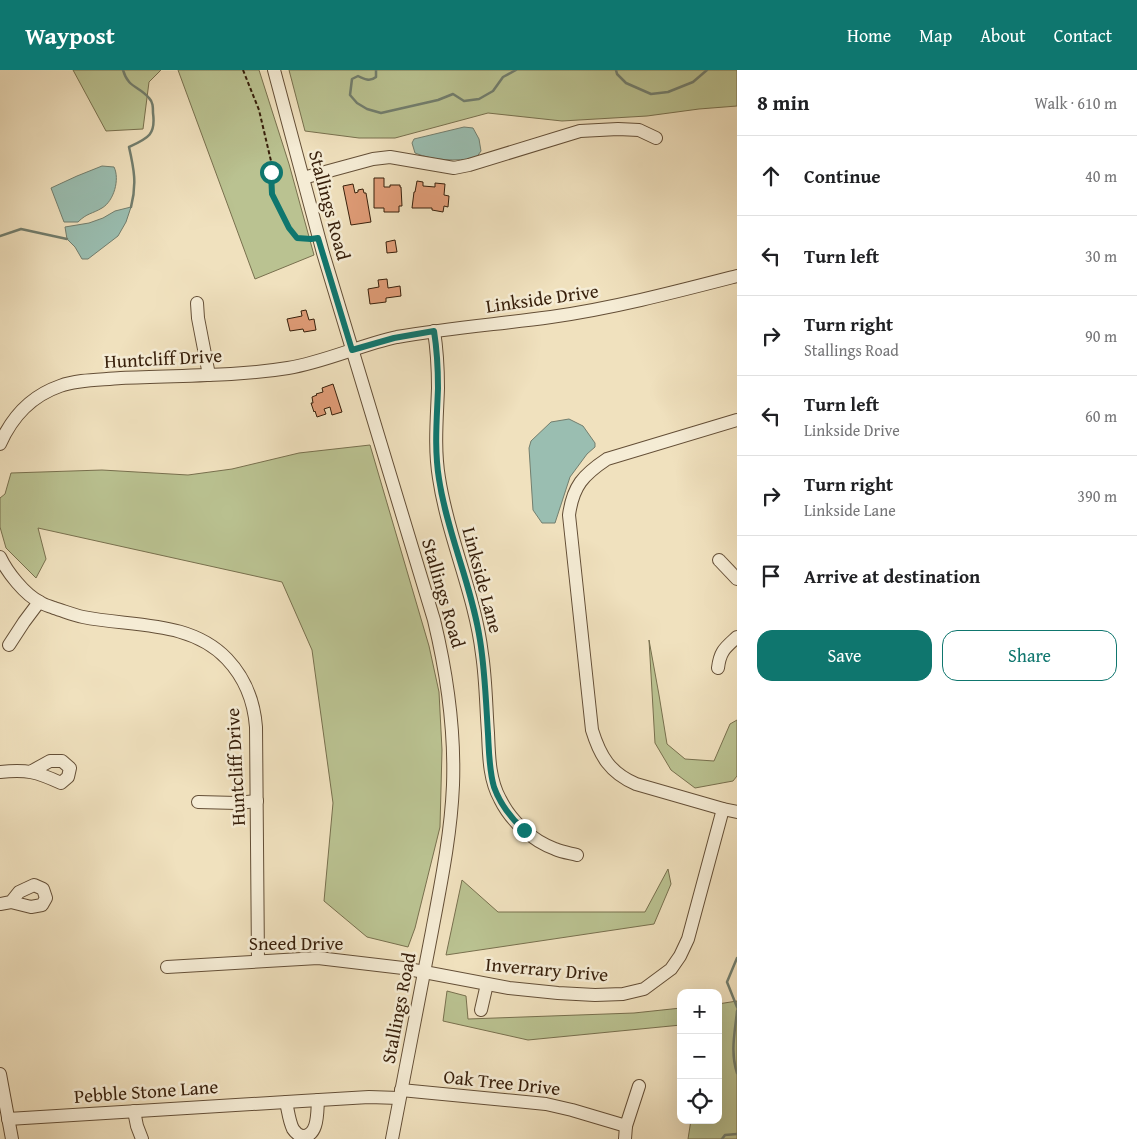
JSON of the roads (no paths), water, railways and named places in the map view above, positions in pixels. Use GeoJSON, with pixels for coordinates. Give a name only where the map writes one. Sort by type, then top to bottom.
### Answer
{"type":"FeatureCollection","features":[{"type":"Feature","properties":{"kind":"street","name":"Stallings Road"},"geometry":{"type":"LineString","coordinates":[[274,70],[304,178],[318,238],[434,620],[443,659],[449,700],[453,758],[451,813],[444,866],[392,1139]]}},
{"type":"Feature","properties":{"kind":"street"},"geometry":{"type":"LineString","coordinates":[[304,178],[373,159],[390,157],[454,168],[580,131],[639,130],[656,138]]}},
{"type":"Feature","properties":{"kind":"street","name":"Linkside Drive"},"geometry":{"type":"LineString","coordinates":[[352,350],[394,338],[434,331],[551,317],[607,308],[737,276]]}},
{"type":"Feature","properties":{"kind":"street"},"geometry":{"type":"LineString","coordinates":[[197,303],[209,375]]}},
{"type":"Feature","properties":{"kind":"street","name":"Linkside Lane"},"geometry":{"type":"LineString","coordinates":[[434,331],[438,364],[436,444],[439,479],[445,510],[480,639],[484,666],[490,762],[494,786],[506,810],[524,830],[547,846],[556,850],[577,854]]}},
{"type":"Feature","properties":{"kind":"street","name":"Huntcliff Drive"},"geometry":{"type":"LineString","coordinates":[[0,444],[7,430],[24,408],[38,397],[61,386],[84,381],[209,375],[289,368],[306,365],[352,350]]}},
{"type":"Feature","properties":{"kind":"street"},"geometry":{"type":"LineString","coordinates":[[737,420],[607,459],[596,466],[575,491],[569,515],[592,730],[602,757],[623,779],[737,812]]}},
{"type":"Feature","properties":{"kind":"street","name":"Huntcliff Drive"},"geometry":{"type":"LineString","coordinates":[[0,557],[20,587],[39,602],[83,617],[128,622],[183,632],[203,640],[223,654],[242,677],[250,694],[256,727],[258,961]]}},
{"type":"Feature","properties":{"kind":"street"},"geometry":{"type":"LineString","coordinates":[[719,560],[737,578]]}},
{"type":"Feature","properties":{"kind":"street"},"geometry":{"type":"LineString","coordinates":[[9,645],[39,602]]}},
{"type":"Feature","properties":{"kind":"street"},"geometry":{"type":"LineString","coordinates":[[718,668],[719,656],[737,637]]}},
{"type":"Feature","properties":{"kind":"street"},"geometry":{"type":"LineString","coordinates":[[0,772],[32,771]]}},
{"type":"Feature","properties":{"kind":"street"},"geometry":{"type":"LineString","coordinates":[[198,802],[257,802]]}},
{"type":"Feature","properties":{"kind":"street","name":"Inverrary Drive"},"geometry":{"type":"LineString","coordinates":[[424,972],[509,988],[558,993],[623,994],[644,989],[671,969],[688,939],[723,809]]}},
{"type":"Feature","properties":{"kind":"street","name":"Sneed Drive"},"geometry":{"type":"LineString","coordinates":[[167,967],[326,959],[424,972]]}},
{"type":"Feature","properties":{"kind":"street"},"geometry":{"type":"LineString","coordinates":[[481,1010],[487,984]]}},
{"type":"Feature","properties":{"kind":"street"},"geometry":{"type":"LineString","coordinates":[[0,1074],[12,1139]]}},
{"type":"Feature","properties":{"kind":"street"},"geometry":{"type":"LineString","coordinates":[[625,1139],[626,1126],[639,1086]]}},
{"type":"Feature","properties":{"kind":"street","name":"Pebble Stone Lane"},"geometry":{"type":"LineString","coordinates":[[8,1119],[400,1094]]}},
{"type":"Feature","properties":{"kind":"street","name":"Oak Tree Drive"},"geometry":{"type":"LineString","coordinates":[[400,1094],[546,1104],[626,1126]]}},
{"type":"Feature","properties":{"kind":"street"},"geometry":{"type":"LineString","coordinates":[[286,1102],[294,1130],[303,1136],[314,1130],[317,1122],[318,1100]]}},
{"type":"Feature","properties":{"kind":"street"},"geometry":{"type":"LineString","coordinates":[[134,1111],[142,1139]]}},
{"type":"Feature","properties":{"kind":"water"},"geometry":{"type":"Polygon","coordinates":[[[464,127],[473,128],[479,139],[481,151],[476,158],[445,160],[415,153],[412,143],[414,139],[464,127]]]}},
{"type":"Feature","properties":{"kind":"water"},"geometry":{"type":"Polygon","coordinates":[[[102,166],[114,167],[116,172],[115,189],[110,200],[102,208],[87,215],[78,222],[64,222],[51,188],[102,166]]]}},
{"type":"Feature","properties":{"kind":"water"},"geometry":{"type":"Polygon","coordinates":[[[131,207],[126,222],[118,236],[88,259],[82,259],[75,247],[67,239],[65,227],[89,223],[115,211],[131,207]]]}},
{"type":"Feature","properties":{"kind":"water"},"geometry":{"type":"Polygon","coordinates":[[[569,419],[583,426],[595,443],[595,447],[587,454],[570,477],[555,523],[542,523],[533,510],[529,448],[531,441],[551,422],[569,419]]]}},
{"type":"Feature","properties":{"kind":"waterway"},"geometry":{"type":"LineString","coordinates":[[123,70],[131,84],[145,94],[152,103],[154,120],[152,131],[149,135],[129,147],[134,177],[131,207]]}},
{"type":"Feature","properties":{"kind":"waterway"},"geometry":{"type":"LineString","coordinates":[[376,70],[376,77],[372,79],[369,80],[358,76],[352,79],[350,95],[357,103],[367,109],[381,113],[438,100],[453,94],[464,101],[479,99],[493,91],[503,77],[516,70]]}},
{"type":"Feature","properties":{"kind":"waterway"},"geometry":{"type":"LineString","coordinates":[[616,70],[617,74],[626,83],[651,94],[668,92],[693,82],[707,70]]}},
{"type":"Feature","properties":{"kind":"waterway"},"geometry":{"type":"LineString","coordinates":[[0,236],[21,229],[67,239]]}},
{"type":"Feature","properties":{"kind":"waterway"},"geometry":{"type":"LineString","coordinates":[[737,958],[727,982],[737,1007]]}},
{"type":"Feature","properties":{"kind":"waterway"},"geometry":{"type":"LineString","coordinates":[[737,1011],[733,1050],[737,1073]]}},
{"type":"Feature","properties":{"kind":"waterway"},"geometry":{"type":"LineString","coordinates":[[722,1139],[725,1135],[737,1134]]}}]}
